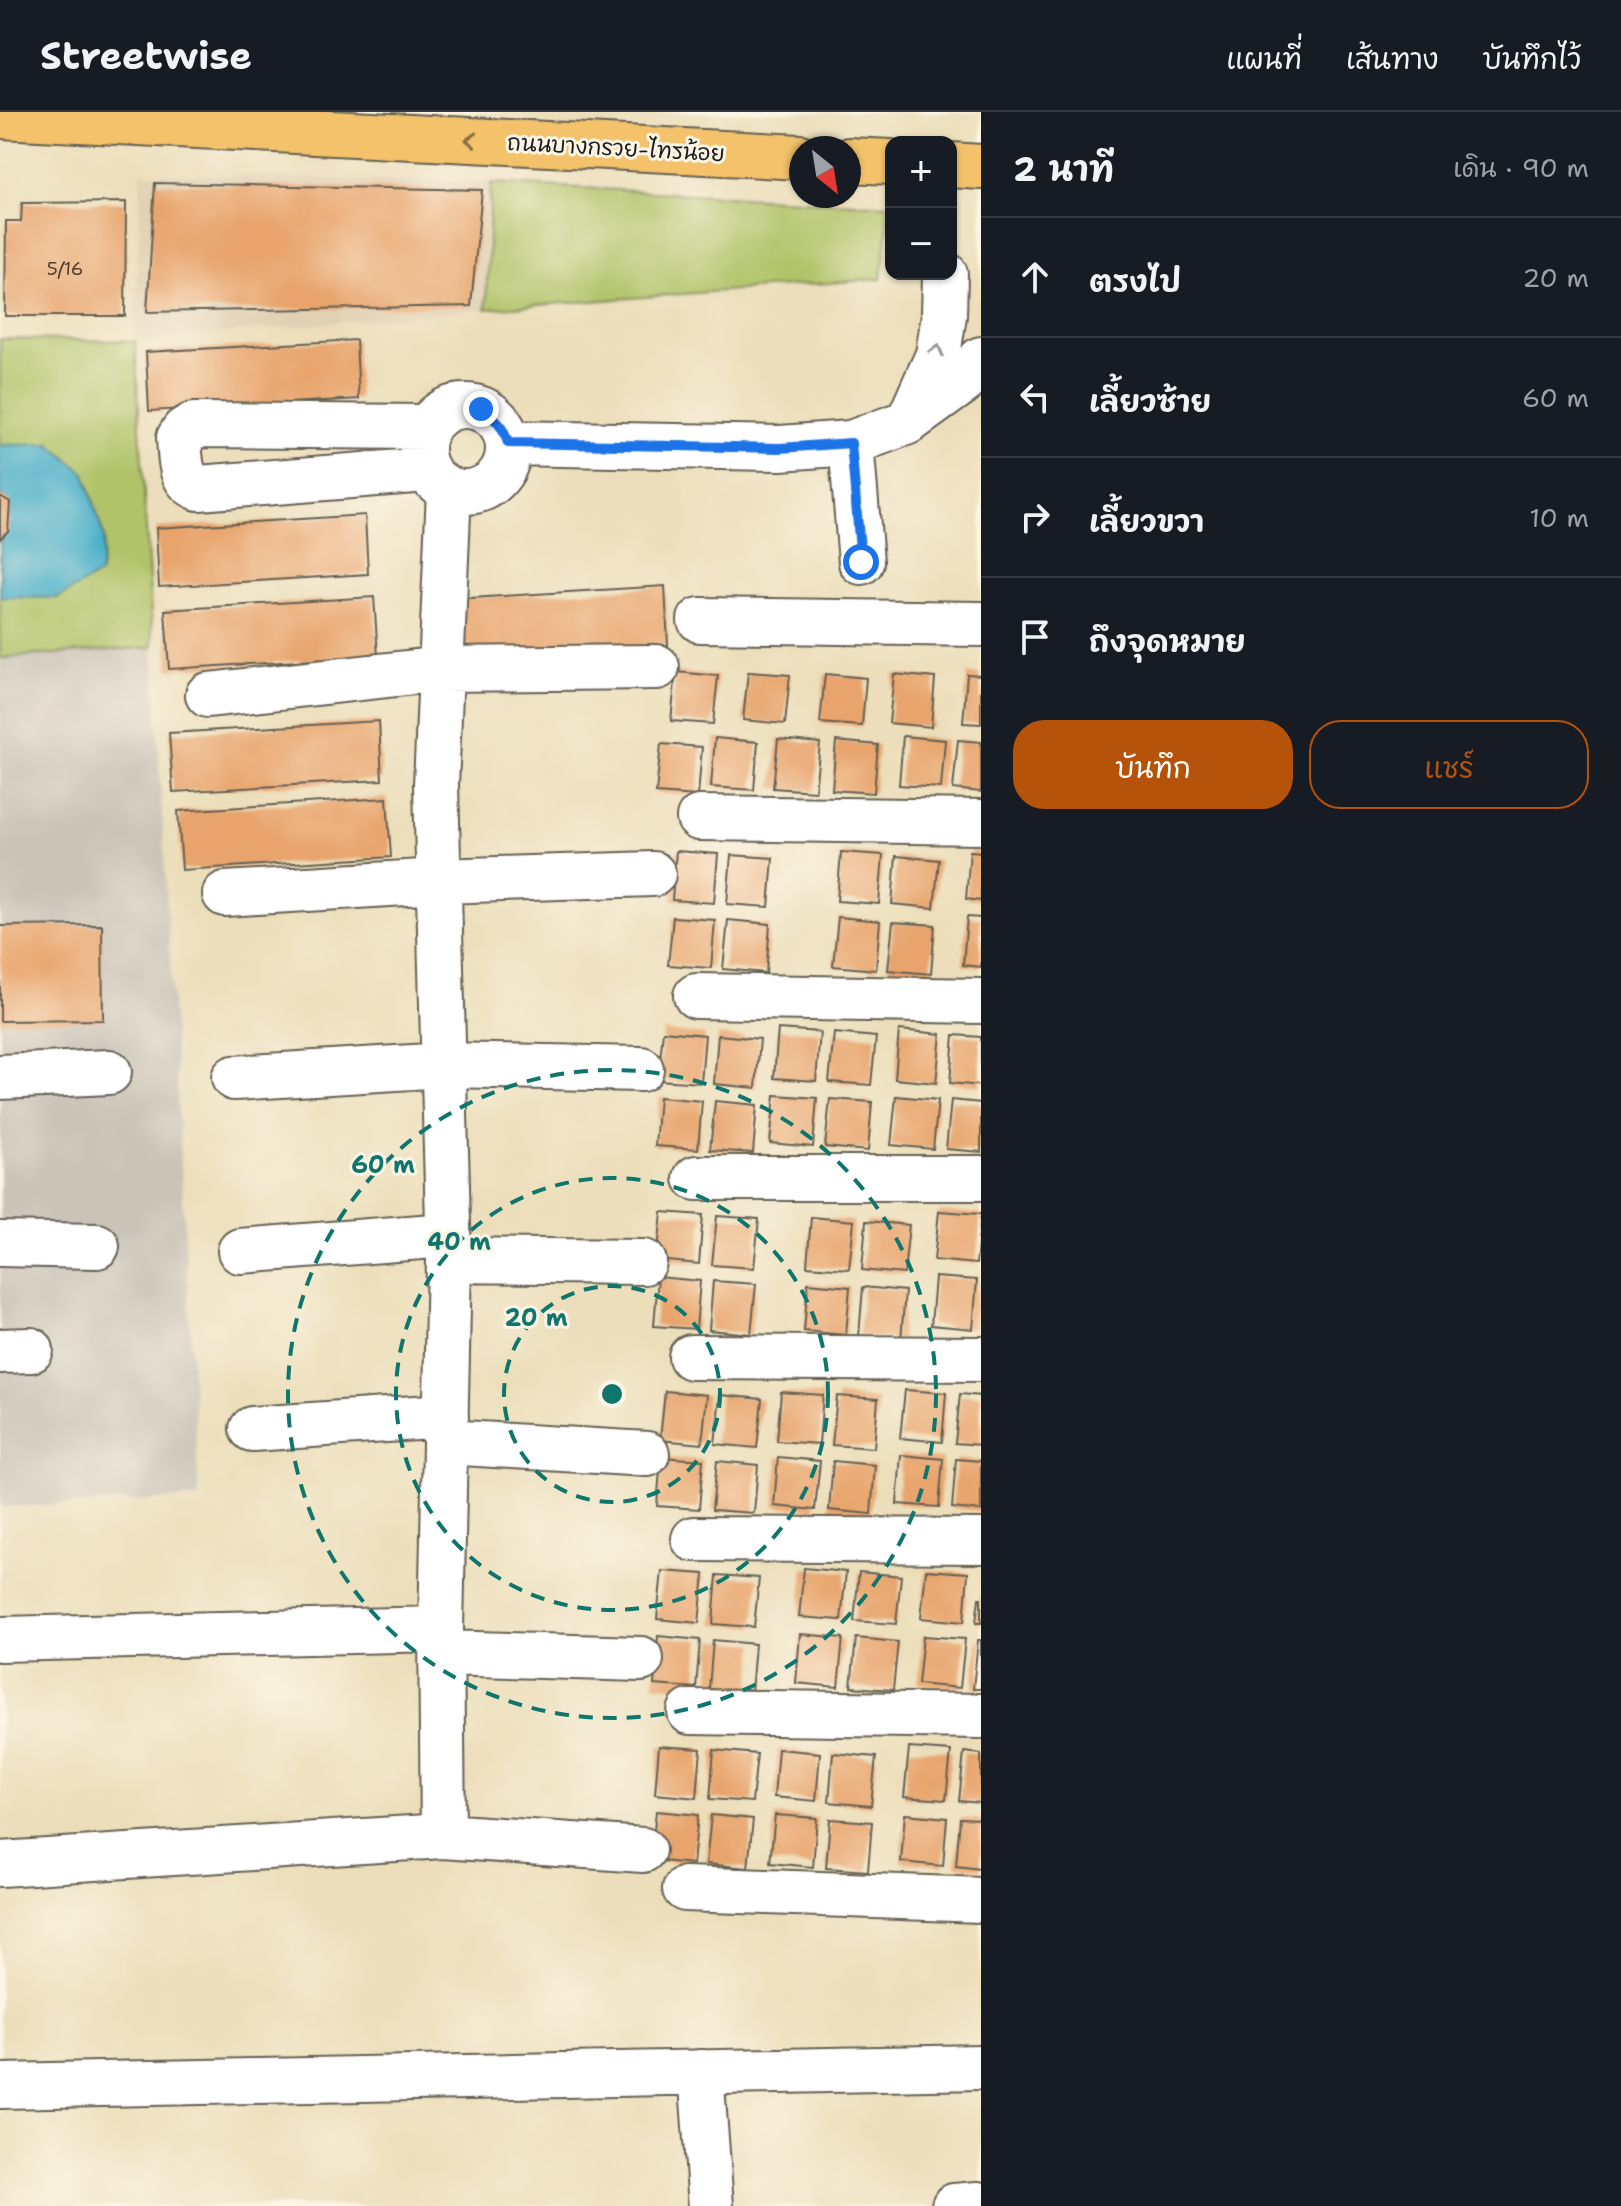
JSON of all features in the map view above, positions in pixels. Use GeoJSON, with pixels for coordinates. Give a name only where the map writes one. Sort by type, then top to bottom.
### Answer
{"type":"FeatureCollection","features":[{"type":"Feature","properties":{"kind":"main road","name":"ถนนบางกรวย-ไทรน้อย"},"geometry":{"type":"LineString","coordinates":[[0,116],[789,156]]}},
{"type":"Feature","properties":{"kind":"main road"},"geometry":{"type":"LineString","coordinates":[[861,161],[885,162]]}},
{"type":"Feature","properties":{"kind":"main road"},"geometry":{"type":"LineString","coordinates":[[957,165],[981,167]]}},
{"type":"Feature","properties":{"kind":"street"},"geometry":{"type":"LineString","coordinates":[[908,422],[938,355],[945,280]]}},
{"type":"Feature","properties":{"kind":"street"},"geometry":{"type":"LineString","coordinates":[[508,443],[780,448],[851,443],[908,422],[962,383],[981,359]]}},
{"type":"Feature","properties":{"kind":"street"},"geometry":{"type":"LineString","coordinates":[[428,427],[193,425],[184,430],[179,438],[183,475],[189,484],[199,488],[438,480],[465,493],[479,491],[493,483],[503,472],[508,458],[508,443],[494,417],[481,409],[466,406],[451,408],[428,427],[422,456],[438,480],[442,669],[436,785],[448,1247],[441,1641],[443,1836]]}},
{"type":"Feature","properties":{"kind":"street"},"geometry":{"type":"LineString","coordinates":[[851,443],[861,562]]}},
{"type":"Feature","properties":{"kind":"street"},"geometry":{"type":"LineString","coordinates":[[700,620],[981,624]]}},
{"type":"Feature","properties":{"kind":"street"},"geometry":{"type":"LineString","coordinates":[[208,695],[442,669],[657,667]]}},
{"type":"Feature","properties":{"kind":"street"},"geometry":{"type":"LineString","coordinates":[[699,818],[981,822]]}},
{"type":"Feature","properties":{"kind":"street"},"geometry":{"type":"LineString","coordinates":[[225,894],[439,881],[653,874]]}},
{"type":"Feature","properties":{"kind":"street"},"geometry":{"type":"LineString","coordinates":[[696,996],[981,1001]]}},
{"type":"Feature","properties":{"kind":"street"},"geometry":{"type":"LineString","coordinates":[[234,1078],[445,1065],[641,1069]]}},
{"type":"Feature","properties":{"kind":"street"},"geometry":{"type":"LineString","coordinates":[[0,1077],[109,1072]]}},
{"type":"Feature","properties":{"kind":"street"},"geometry":{"type":"LineString","coordinates":[[696,1178],[981,1178]]}},
{"type":"Feature","properties":{"kind":"street"},"geometry":{"type":"LineString","coordinates":[[0,1244],[97,1246]]}},
{"type":"Feature","properties":{"kind":"street"},"geometry":{"type":"LineString","coordinates":[[240,1251],[448,1247],[644,1262]]}},
{"type":"Feature","properties":{"kind":"street"},"geometry":{"type":"LineString","coordinates":[[691,1357],[981,1359]]}},
{"type":"Feature","properties":{"kind":"street"},"geometry":{"type":"LineString","coordinates":[[252,1429],[446,1429],[647,1454]]}},
{"type":"Feature","properties":{"kind":"street"},"geometry":{"type":"LineString","coordinates":[[694,1539],[981,1541]]}},
{"type":"Feature","properties":{"kind":"street"},"geometry":{"type":"LineString","coordinates":[[0,1639],[441,1641],[641,1659]]}},
{"type":"Feature","properties":{"kind":"street"},"geometry":{"type":"LineString","coordinates":[[690,1712],[981,1716]]}},
{"type":"Feature","properties":{"kind":"street"},"geometry":{"type":"LineString","coordinates":[[0,1864],[443,1836],[643,1850]]}},
{"type":"Feature","properties":{"kind":"street"},"geometry":{"type":"LineString","coordinates":[[685,1889],[981,1900]]}},
{"type":"Feature","properties":{"kind":"street"},"geometry":{"type":"LineString","coordinates":[[0,2086],[981,2067]]}},
{"type":"Feature","properties":{"kind":"street"},"geometry":{"type":"LineString","coordinates":[[701,2072],[711,2206]]}},
{"type":"Feature","properties":{"kind":"shaded area"},"geometry":{"type":"Polygon","coordinates":[[[141,173],[491,183],[486,309],[135,341],[141,173]]]}},
{"type":"Feature","properties":{"kind":"shaded area"},"geometry":{"type":"Polygon","coordinates":[[[153,647],[199,1498],[0,1507],[0,658],[153,647]]]}},
{"type":"Feature","properties":{"kind":"green space"},"geometry":{"type":"Polygon","coordinates":[[[491,183],[789,199],[789,208],[861,208],[861,203],[885,205],[885,249],[881,279],[486,309],[491,183]]]}},
{"type":"Feature","properties":{"kind":"green space"},"geometry":{"type":"Polygon","coordinates":[[[0,339],[135,341],[153,647],[0,658],[0,339]]]}},
{"type":"Feature","properties":{"kind":"water"},"geometry":{"type":"Polygon","coordinates":[[[50,444],[85,473],[104,537],[100,574],[58,598],[0,597],[0,539],[8,531],[10,502],[0,496],[0,445],[50,444]]]}},
{"type":"Feature","properties":{"kind":"building"},"geometry":{"type":"Polygon","coordinates":[[[155,183],[482,190],[471,306],[147,312],[155,183]]]}},
{"type":"Feature","properties":{"kind":"building"},"geometry":{"type":"Polygon","coordinates":[[[126,202],[125,316],[5,316],[6,221],[21,221],[22,203],[126,202]]]}},
{"type":"Feature","properties":{"kind":"building"},"geometry":{"type":"Polygon","coordinates":[[[356,340],[359,399],[149,411],[146,352],[356,340]]]}},
{"type":"Feature","properties":{"kind":"building"},"geometry":{"type":"Polygon","coordinates":[[[0,496],[10,502],[8,531],[0,539],[0,496]]]}},
{"type":"Feature","properties":{"kind":"building"},"geometry":{"type":"Polygon","coordinates":[[[365,515],[368,574],[159,587],[156,528],[365,515]]]}},
{"type":"Feature","properties":{"kind":"building"},"geometry":{"type":"Polygon","coordinates":[[[665,586],[668,645],[459,658],[455,599],[665,586]]]}},
{"type":"Feature","properties":{"kind":"building"},"geometry":{"type":"Polygon","coordinates":[[[374,597],[378,656],[169,669],[165,610],[374,597]]]}},
{"type":"Feature","properties":{"kind":"building"},"geometry":{"type":"Polygon","coordinates":[[[676,672],[718,676],[713,724],[671,721],[676,672]]]}},
{"type":"Feature","properties":{"kind":"building"},"geometry":{"type":"Polygon","coordinates":[[[748,672],[790,675],[785,724],[743,720],[748,672]]]}},
{"type":"Feature","properties":{"kind":"building"},"geometry":{"type":"Polygon","coordinates":[[[825,674],[866,678],[862,726],[820,723],[825,674]]]}},
{"type":"Feature","properties":{"kind":"building"},"geometry":{"type":"Polygon","coordinates":[[[894,674],[935,678],[931,727],[889,723],[894,674]]]}},
{"type":"Feature","properties":{"kind":"building"},"geometry":{"type":"Polygon","coordinates":[[[967,674],[981,675],[981,724],[963,723],[967,674]]]}},
{"type":"Feature","properties":{"kind":"building"},"geometry":{"type":"Polygon","coordinates":[[[379,721],[382,780],[173,792],[169,733],[379,721]]]}},
{"type":"Feature","properties":{"kind":"building"},"geometry":{"type":"Polygon","coordinates":[[[903,736],[945,740],[941,788],[899,785],[903,736]]]}},
{"type":"Feature","properties":{"kind":"building"},"geometry":{"type":"Polygon","coordinates":[[[715,738],[758,742],[754,790],[711,787],[715,738]]]}},
{"type":"Feature","properties":{"kind":"building"},"geometry":{"type":"Polygon","coordinates":[[[778,739],[820,743],[815,791],[773,788],[778,739]]]}},
{"type":"Feature","properties":{"kind":"building"},"geometry":{"type":"Polygon","coordinates":[[[958,740],[981,742],[981,792],[953,789],[958,740]]]}},
{"type":"Feature","properties":{"kind":"building"},"geometry":{"type":"Polygon","coordinates":[[[836,741],[878,745],[874,793],[832,790],[836,741]]]}},
{"type":"Feature","properties":{"kind":"building"},"geometry":{"type":"Polygon","coordinates":[[[661,744],[702,747],[698,796],[656,793],[661,744]]]}},
{"type":"Feature","properties":{"kind":"building"},"geometry":{"type":"Polygon","coordinates":[[[387,798],[391,857],[182,870],[178,811],[387,798]]]}},
{"type":"Feature","properties":{"kind":"building"},"geometry":{"type":"Polygon","coordinates":[[[676,851],[718,854],[714,903],[672,900],[676,851]]]}},
{"type":"Feature","properties":{"kind":"building"},"geometry":{"type":"Polygon","coordinates":[[[970,851],[981,852],[981,901],[966,899],[970,851]]]}},
{"type":"Feature","properties":{"kind":"building"},"geometry":{"type":"Polygon","coordinates":[[[841,852],[883,855],[879,904],[837,901],[841,852]]]}},
{"type":"Feature","properties":{"kind":"building"},"geometry":{"type":"Polygon","coordinates":[[[731,855],[773,858],[769,907],[727,904],[731,855]]]}},
{"type":"Feature","properties":{"kind":"building"},"geometry":{"type":"Polygon","coordinates":[[[896,856],[939,860],[934,908],[892,904],[896,856]]]}},
{"type":"Feature","properties":{"kind":"building"},"geometry":{"type":"Polygon","coordinates":[[[673,917],[715,920],[711,968],[668,965],[673,917]]]}},
{"type":"Feature","properties":{"kind":"building"},"geometry":{"type":"Polygon","coordinates":[[[838,917],[880,921],[876,970],[833,966],[838,917]]]}},
{"type":"Feature","properties":{"kind":"building"},"geometry":{"type":"Polygon","coordinates":[[[967,917],[981,918],[981,967],[963,965],[967,917]]]}},
{"type":"Feature","properties":{"kind":"building"},"geometry":{"type":"Polygon","coordinates":[[[728,920],[770,924],[766,973],[723,969],[728,920]]]}},
{"type":"Feature","properties":{"kind":"building"},"geometry":{"type":"Polygon","coordinates":[[[893,922],[935,925],[931,974],[888,970],[893,922]]]}},
{"type":"Feature","properties":{"kind":"building"},"geometry":{"type":"Polygon","coordinates":[[[102,925],[103,1020],[0,1021],[0,926],[102,925]]]}},
{"type":"Feature","properties":{"kind":"building"},"geometry":{"type":"Polygon","coordinates":[[[778,1029],[820,1032],[816,1081],[774,1078],[778,1029]]]}},
{"type":"Feature","properties":{"kind":"building"},"geometry":{"type":"Polygon","coordinates":[[[899,1030],[941,1034],[936,1083],[895,1079],[899,1030]]]}},
{"type":"Feature","properties":{"kind":"building"},"geometry":{"type":"Polygon","coordinates":[[[663,1031],[705,1035],[701,1083],[658,1080],[663,1031]]]}},
{"type":"Feature","properties":{"kind":"building"},"geometry":{"type":"Polygon","coordinates":[[[834,1033],[876,1037],[871,1085],[829,1082],[834,1033]]]}},
{"type":"Feature","properties":{"kind":"building"},"geometry":{"type":"Polygon","coordinates":[[[718,1035],[760,1039],[756,1088],[714,1084],[718,1035]]]}},
{"type":"Feature","properties":{"kind":"building"},"geometry":{"type":"Polygon","coordinates":[[[954,1035],[981,1037],[981,1086],[950,1083],[954,1035]]]}},
{"type":"Feature","properties":{"kind":"building"},"geometry":{"type":"Polygon","coordinates":[[[775,1095],[817,1098],[813,1147],[770,1143],[775,1095]]]}},
{"type":"Feature","properties":{"kind":"building"},"geometry":{"type":"Polygon","coordinates":[[[896,1096],[938,1100],[933,1149],[891,1145],[896,1096]]]}},
{"type":"Feature","properties":{"kind":"building"},"geometry":{"type":"Polygon","coordinates":[[[659,1097],[702,1101],[698,1149],[655,1146],[659,1097]]]}},
{"type":"Feature","properties":{"kind":"building"},"geometry":{"type":"Polygon","coordinates":[[[830,1099],[872,1102],[868,1151],[825,1147],[830,1099]]]}},
{"type":"Feature","properties":{"kind":"building"},"geometry":{"type":"Polygon","coordinates":[[[951,1100],[981,1103],[981,1152],[946,1149],[951,1100]]]}},
{"type":"Feature","properties":{"kind":"building"},"geometry":{"type":"Polygon","coordinates":[[[715,1101],[757,1105],[753,1153],[710,1150],[715,1101]]]}},
{"type":"Feature","properties":{"kind":"building"},"geometry":{"type":"Polygon","coordinates":[[[939,1211],[981,1214],[976,1264],[934,1260],[939,1211]]]}},
{"type":"Feature","properties":{"kind":"building"},"geometry":{"type":"Polygon","coordinates":[[[662,1212],[703,1215],[699,1264],[657,1260],[662,1212]]]}},
{"type":"Feature","properties":{"kind":"building"},"geometry":{"type":"Polygon","coordinates":[[[717,1216],[759,1219],[754,1268],[712,1265],[717,1216]]]}},
{"type":"Feature","properties":{"kind":"building"},"geometry":{"type":"Polygon","coordinates":[[[811,1217],[854,1221],[849,1269],[807,1266],[811,1217]]]}},
{"type":"Feature","properties":{"kind":"building"},"geometry":{"type":"Polygon","coordinates":[[[866,1221],[909,1225],[904,1274],[862,1270],[866,1221]]]}},
{"type":"Feature","properties":{"kind":"building"},"geometry":{"type":"Polygon","coordinates":[[[658,1277],[700,1281],[696,1329],[654,1326],[658,1277]]]}},
{"type":"Feature","properties":{"kind":"building"},"geometry":{"type":"Polygon","coordinates":[[[935,1277],[977,1280],[973,1329],[931,1325],[935,1277]]]}},
{"type":"Feature","properties":{"kind":"building"},"geometry":{"type":"Polygon","coordinates":[[[713,1281],[756,1284],[751,1334],[709,1330],[713,1281]]]}},
{"type":"Feature","properties":{"kind":"building"},"geometry":{"type":"Polygon","coordinates":[[[808,1283],[850,1287],[846,1335],[804,1331],[808,1283]]]}},
{"type":"Feature","properties":{"kind":"building"},"geometry":{"type":"Polygon","coordinates":[[[863,1287],[905,1291],[901,1340],[859,1336],[863,1287]]]}},
{"type":"Feature","properties":{"kind":"building"},"geometry":{"type":"Polygon","coordinates":[[[905,1390],[946,1393],[942,1442],[900,1438],[905,1390]]]}},
{"type":"Feature","properties":{"kind":"building"},"geometry":{"type":"Polygon","coordinates":[[[665,1391],[707,1395],[702,1444],[660,1440],[665,1391]]]}},
{"type":"Feature","properties":{"kind":"building"},"geometry":{"type":"Polygon","coordinates":[[[781,1392],[823,1395],[819,1444],[777,1441],[781,1392]]]}},
{"type":"Feature","properties":{"kind":"building"},"geometry":{"type":"Polygon","coordinates":[[[960,1394],[981,1396],[981,1445],[955,1443],[960,1394]]]}},
{"type":"Feature","properties":{"kind":"building"},"geometry":{"type":"Polygon","coordinates":[[[720,1395],[762,1399],[757,1448],[715,1444],[720,1395]]]}},
{"type":"Feature","properties":{"kind":"building"},"geometry":{"type":"Polygon","coordinates":[[[837,1396],[878,1399],[874,1448],[832,1445],[837,1396]]]}},
{"type":"Feature","properties":{"kind":"building"},"geometry":{"type":"Polygon","coordinates":[[[901,1455],[943,1459],[939,1507],[897,1504],[901,1455]]]}},
{"type":"Feature","properties":{"kind":"building"},"geometry":{"type":"Polygon","coordinates":[[[661,1457],[703,1460],[699,1509],[657,1506],[661,1457]]]}},
{"type":"Feature","properties":{"kind":"building"},"geometry":{"type":"Polygon","coordinates":[[[778,1457],[820,1461],[815,1510],[774,1506],[778,1457]]]}},
{"type":"Feature","properties":{"kind":"building"},"geometry":{"type":"Polygon","coordinates":[[[956,1459],[981,1461],[981,1511],[952,1508],[956,1459]]]}},
{"type":"Feature","properties":{"kind":"building"},"geometry":{"type":"Polygon","coordinates":[[[717,1461],[758,1465],[754,1513],[712,1510],[717,1461]]]}},
{"type":"Feature","properties":{"kind":"building"},"geometry":{"type":"Polygon","coordinates":[[[833,1461],[875,1465],[871,1514],[829,1510],[833,1461]]]}},
{"type":"Feature","properties":{"kind":"building"},"geometry":{"type":"Polygon","coordinates":[[[804,1568],[846,1572],[841,1620],[799,1617],[804,1568]]]}},
{"type":"Feature","properties":{"kind":"building"},"geometry":{"type":"Polygon","coordinates":[[[926,1570],[968,1573],[964,1622],[921,1618],[926,1570]]]}},
{"type":"Feature","properties":{"kind":"building"},"geometry":{"type":"Polygon","coordinates":[[[662,1571],[704,1574],[699,1623],[657,1619],[662,1571]]]}},
{"type":"Feature","properties":{"kind":"building"},"geometry":{"type":"Polygon","coordinates":[[[859,1572],[901,1576],[896,1624],[854,1621],[859,1572]]]}},
{"type":"Feature","properties":{"kind":"building"},"geometry":{"type":"Polygon","coordinates":[[[717,1575],[759,1578],[754,1627],[713,1624],[717,1575]]]}},
{"type":"Feature","properties":{"kind":"building"},"geometry":{"type":"Polygon","coordinates":[[[979,1598],[981,1623],[976,1623],[979,1598]]]}},
{"type":"Feature","properties":{"kind":"building"},"geometry":{"type":"Polygon","coordinates":[[[800,1634],[843,1638],[838,1687],[796,1683],[800,1634]]]}},
{"type":"Feature","properties":{"kind":"building"},"geometry":{"type":"Polygon","coordinates":[[[658,1636],[700,1640],[696,1688],[654,1685],[658,1636]]]}},
{"type":"Feature","properties":{"kind":"building"},"geometry":{"type":"Polygon","coordinates":[[[923,1636],[965,1639],[960,1688],[918,1684],[923,1636]]]}},
{"type":"Feature","properties":{"kind":"building"},"geometry":{"type":"Polygon","coordinates":[[[856,1638],[898,1642],[893,1690],[851,1687],[856,1638]]]}},
{"type":"Feature","properties":{"kind":"building"},"geometry":{"type":"Polygon","coordinates":[[[713,1640],[755,1644],[751,1693],[709,1689],[713,1640]]]}},
{"type":"Feature","properties":{"kind":"building"},"geometry":{"type":"Polygon","coordinates":[[[978,1640],[981,1640],[981,1689],[973,1689],[978,1640]]]}},
{"type":"Feature","properties":{"kind":"building"},"geometry":{"type":"Polygon","coordinates":[[[659,1746],[701,1749],[697,1798],[655,1794],[659,1746]]]}},
{"type":"Feature","properties":{"kind":"building"},"geometry":{"type":"Polygon","coordinates":[[[909,1748],[951,1751],[946,1800],[904,1797],[909,1748]]]}},
{"type":"Feature","properties":{"kind":"building"},"geometry":{"type":"Polygon","coordinates":[[[778,1749],[820,1753],[816,1801],[774,1797],[778,1749]]]}},
{"type":"Feature","properties":{"kind":"building"},"geometry":{"type":"Polygon","coordinates":[[[714,1750],[757,1754],[752,1802],[710,1799],[714,1750]]]}},
{"type":"Feature","properties":{"kind":"building"},"geometry":{"type":"Polygon","coordinates":[[[964,1752],[981,1754],[981,1803],[959,1801],[964,1752]]]}},
{"type":"Feature","properties":{"kind":"building"},"geometry":{"type":"Polygon","coordinates":[[[833,1753],[876,1757],[871,1806],[829,1802],[833,1753]]]}},
{"type":"Feature","properties":{"kind":"building"},"geometry":{"type":"Polygon","coordinates":[[[656,1811],[698,1815],[693,1864],[651,1860],[656,1811]]]}},
{"type":"Feature","properties":{"kind":"building"},"geometry":{"type":"Polygon","coordinates":[[[905,1814],[947,1818],[943,1866],[901,1862],[905,1814]]]}},
{"type":"Feature","properties":{"kind":"building"},"geometry":{"type":"Polygon","coordinates":[[[711,1815],[753,1819],[748,1868],[706,1864],[711,1815]]]}},
{"type":"Feature","properties":{"kind":"building"},"geometry":{"type":"Polygon","coordinates":[[[775,1815],[817,1818],[813,1867],[770,1863],[775,1815]]]}},
{"type":"Feature","properties":{"kind":"building"},"geometry":{"type":"Polygon","coordinates":[[[960,1818],[981,1819],[981,1869],[956,1866],[960,1818]]]}},
{"type":"Feature","properties":{"kind":"building"},"geometry":{"type":"Polygon","coordinates":[[[830,1819],[872,1822],[868,1871],[826,1868],[830,1819]]]}},
{"type":"Feature","properties":{"kind":"route"},"geometry":{"type":"LineString","coordinates":[[481,409],[494,417],[508,443],[780,448],[851,443],[861,562]]}}]}
